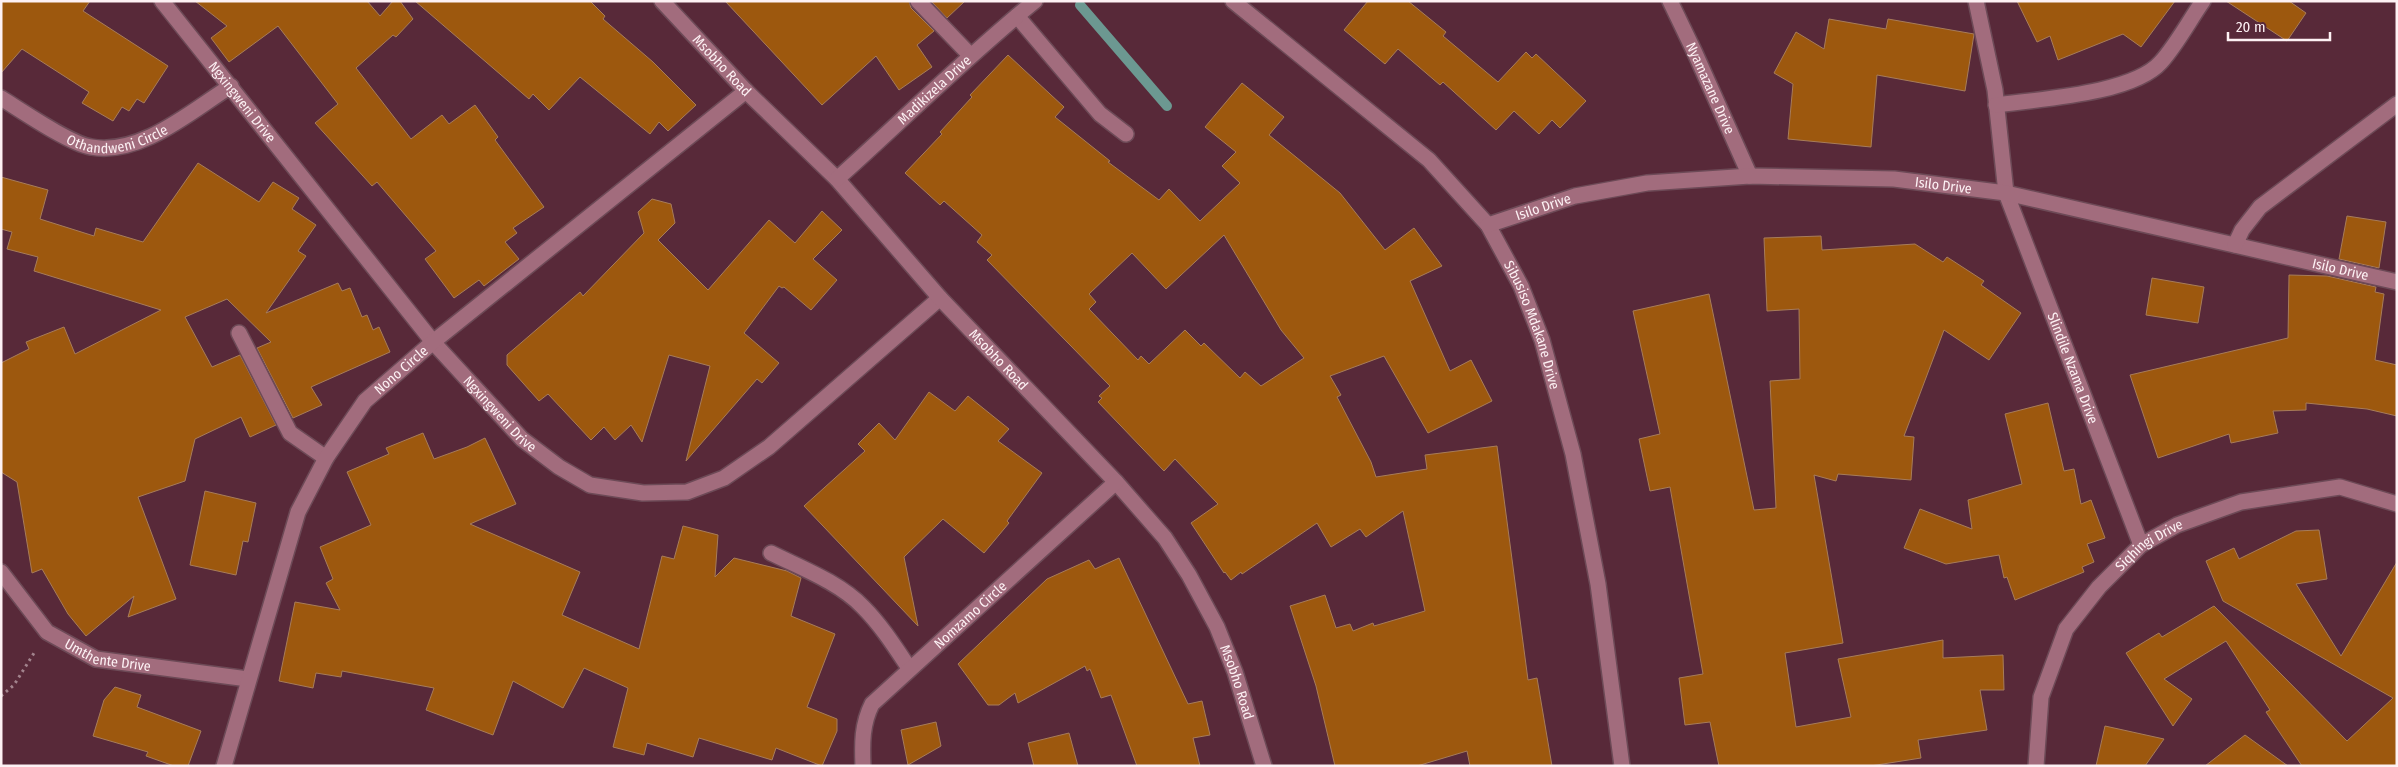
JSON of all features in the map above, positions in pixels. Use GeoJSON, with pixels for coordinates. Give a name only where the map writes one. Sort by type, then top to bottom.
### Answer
{"type":"FeatureCollection","features":[{"type":"Feature","properties":{"kind":"street","name":"Ngxingweni Drive"},"geometry":{"type":"LineString","coordinates":[[162,1],[433,342],[522,439],[559,467],[590,485],[643,493],[687,492],[724,478],[769,447],[940,298]]}},
{"type":"Feature","properties":{"kind":"street","name":"Msobho Road"},"geometry":{"type":"LineString","coordinates":[[662,1],[746,90],[837,179],[940,298],[1116,482],[1164,538],[1189,574],[1212,618],[1235,672],[1264,766]]}},
{"type":"Feature","properties":{"kind":"street"},"geometry":{"type":"LineString","coordinates":[[918,1],[970,55]]}},
{"type":"Feature","properties":{"kind":"street","name":"Madikizela Drive"},"geometry":{"type":"LineString","coordinates":[[837,179],[937,89],[970,55],[1035,1]]}},
{"type":"Feature","properties":{"kind":"street","name":"Sibusiso Mdakane Drive"},"geometry":{"type":"LineString","coordinates":[[1233,1],[1429,160],[1488,225],[1522,286],[1542,340],[1573,454],[1598,584],[1622,766]]}},
{"type":"Feature","properties":{"kind":"street","name":"Nyamazane Drive"},"geometry":{"type":"LineString","coordinates":[[1670,1],[1696,53],[1750,176]]}},
{"type":"Feature","properties":{"kind":"street","name":"Slindile Nzama Drive"},"geometry":{"type":"LineString","coordinates":[[1976,1],[1996,105],[2006,193],[2141,545]]}},
{"type":"Feature","properties":{"kind":"street"},"geometry":{"type":"LineString","coordinates":[[1996,105],[2113,88],[2136,80],[2160,63],[2203,1]]}},
{"type":"Feature","properties":{"kind":"street"},"geometry":{"type":"LineString","coordinates":[[1017,16],[1100,114],[1126,134]]}},
{"type":"Feature","properties":{"kind":"street","name":"Othandweni Circle"},"geometry":{"type":"LineString","coordinates":[[1,98],[59,133],[90,147],[118,148],[141,142],[231,86]]}},
{"type":"Feature","properties":{"kind":"street","name":"Nono Circle"},"geometry":{"type":"LineString","coordinates":[[224,766],[298,512],[326,458],[365,401],[433,342],[746,90]]}},
{"type":"Feature","properties":{"kind":"street"},"geometry":{"type":"LineString","coordinates":[[2235,245],[2242,230],[2260,207],[2397,104]]}},
{"type":"Feature","properties":{"kind":"street","name":"Isilo Drive"},"geometry":{"type":"LineString","coordinates":[[1488,225],[1575,196],[1647,183],[1750,176],[1894,180],[2006,193],[2397,282]]}},
{"type":"Feature","properties":{"kind":"street"},"geometry":{"type":"LineString","coordinates":[[239,333],[290,433],[326,458]]}},
{"type":"Feature","properties":{"kind":"street","name":"Nomzamo Circle"},"geometry":{"type":"LineString","coordinates":[[863,766],[862,740],[865,718],[872,704],[909,668],[1116,482]]}},
{"type":"Feature","properties":{"kind":"street","name":"Siqhingi Drive"},"geometry":{"type":"LineString","coordinates":[[2036,766],[2041,697],[2066,629],[2099,587],[2141,545],[2176,525],[2241,502],[2340,487],[2397,504]]}},
{"type":"Feature","properties":{"kind":"street"},"geometry":{"type":"LineString","coordinates":[[771,552],[833,584],[862,606],[888,636],[909,668]]}},
{"type":"Feature","properties":{"kind":"street","name":"Umthente Drive"},"geometry":{"type":"LineString","coordinates":[[1,572],[48,632],[96,659],[248,679]]}},
{"type":"Feature","properties":{"kind":"path"},"geometry":{"type":"LineString","coordinates":[[1,696],[14,685],[48,632]]}},
{"type":"Feature","properties":{"kind":"building"},"geometry":{"type":"Polygon","coordinates":[[[1,1],[90,1],[83,11],[168,66],[144,103],[137,99],[129,111],[122,107],[113,121],[82,103],[89,92],[22,49],[1,73],[1,1]]]}},
{"type":"Feature","properties":{"kind":"building"},"geometry":{"type":"Polygon","coordinates":[[[195,1],[367,1],[380,16],[393,1],[400,1],[413,19],[396,37],[393,35],[356,68],[411,139],[442,115],[449,124],[475,105],[498,137],[495,140],[544,207],[513,228],[517,233],[505,242],[519,259],[484,286],[479,280],[454,298],[425,259],[436,251],[377,182],[372,186],[315,123],[338,104],[278,26],[229,62],[211,38],[227,26],[195,1]]]}},
{"type":"Feature","properties":{"kind":"building"},"geometry":{"type":"Polygon","coordinates":[[[415,1],[590,1],[605,16],[603,19],[653,62],[696,105],[668,131],[659,122],[650,134],[580,77],[549,110],[533,94],[529,99],[415,1]]]}},
{"type":"Feature","properties":{"kind":"building"},"geometry":{"type":"Polygon","coordinates":[[[725,1],[909,1],[911,8],[934,31],[917,45],[932,67],[899,90],[876,56],[822,105],[725,1]]]}},
{"type":"Feature","properties":{"kind":"building"},"geometry":{"type":"Polygon","coordinates":[[[931,1],[965,1],[947,18],[931,1]]]}},
{"type":"Feature","properties":{"kind":"building"},"geometry":{"type":"Polygon","coordinates":[[[1368,1],[1408,1],[1446,32],[1443,36],[1498,82],[1526,52],[1532,58],[1536,54],[1586,101],[1560,128],[1552,120],[1539,134],[1514,111],[1496,130],[1443,82],[1440,85],[1398,49],[1385,64],[1344,30],[1368,1]]]}},
{"type":"Feature","properties":{"kind":"building"},"geometry":{"type":"Polygon","coordinates":[[[2017,1],[2175,1],[2141,47],[2123,34],[2058,60],[2050,36],[2037,42],[2017,1]]]}},
{"type":"Feature","properties":{"kind":"building"},"geometry":{"type":"Polygon","coordinates":[[[2226,1],[2289,1],[2306,13],[2287,41],[2226,1]]]}},
{"type":"Feature","properties":{"kind":"building"},"geometry":{"type":"Polygon","coordinates":[[[1829,19],[1886,29],[1888,19],[1974,34],[1965,91],[1877,75],[1871,147],[1788,139],[1793,84],[1774,73],[1796,32],[1824,49],[1829,19]]]}},
{"type":"Feature","properties":{"kind":"building"},"geometry":{"type":"Polygon","coordinates":[[[1008,55],[1064,107],[1055,117],[1110,161],[1108,162],[1159,200],[1169,189],[1200,221],[1240,183],[1222,166],[1236,152],[1205,127],[1242,83],[1284,117],[1269,135],[1340,193],[1385,250],[1414,228],[1442,266],[1410,281],[1450,371],[1471,360],[1492,401],[1428,433],[1384,356],[1330,376],[1341,395],[1337,397],[1371,462],[1376,477],[1427,469],[1425,455],[1497,446],[1528,680],[1537,678],[1552,766],[1470,766],[1467,751],[1417,766],[1335,766],[1316,686],[1290,606],[1325,595],[1336,628],[1350,624],[1353,631],[1373,623],[1374,626],[1425,611],[1403,511],[1366,537],[1360,529],[1331,547],[1317,523],[1231,580],[1224,573],[1191,523],[1218,504],[1175,459],[1164,471],[1098,402],[1102,398],[1099,396],[1110,386],[987,260],[992,255],[977,242],[982,235],[944,201],[940,205],[905,173],[942,134],[940,132],[972,97],[970,95],[1008,55]],[[1224,235],[1166,289],[1132,253],[1089,294],[1096,302],[1089,309],[1138,360],[1141,356],[1149,364],[1185,330],[1201,346],[1204,343],[1240,378],[1245,372],[1261,386],[1304,358],[1281,330],[1224,235]]]}},
{"type":"Feature","properties":{"kind":"building"},"geometry":{"type":"Polygon","coordinates":[[[198,163],[259,202],[273,182],[299,198],[292,209],[316,225],[298,251],[306,256],[266,313],[338,283],[342,291],[350,288],[362,317],[367,315],[373,330],[379,327],[390,352],[311,387],[322,405],[293,418],[257,348],[271,342],[227,299],[185,317],[212,367],[240,355],[276,425],[250,437],[241,417],[195,439],[185,481],[138,497],[176,599],[128,617],[134,596],[86,636],[68,614],[42,569],[32,573],[17,482],[1,472],[1,363],[29,349],[26,342],[64,327],[75,354],[161,310],[34,271],[38,257],[7,249],[12,232],[1,229],[1,177],[48,190],[40,219],[94,236],[96,228],[143,242],[198,163]]]}},
{"type":"Feature","properties":{"kind":"building"},"geometry":{"type":"Polygon","coordinates":[[[652,199],[671,204],[675,223],[658,240],[708,290],[769,220],[795,243],[822,211],[842,230],[813,259],[837,280],[811,310],[784,287],[779,286],[744,333],[779,363],[762,383],[757,379],[686,461],[710,366],[669,355],[642,442],[631,425],[615,440],[604,427],[591,440],[548,394],[539,401],[507,365],[507,355],[580,292],[583,296],[644,233],[638,212],[652,199]]]}},
{"type":"Feature","properties":{"kind":"building"},"geometry":{"type":"Polygon","coordinates":[[[2347,216],[2386,222],[2379,268],[2339,259],[2347,216]]]}},
{"type":"Feature","properties":{"kind":"building"},"geometry":{"type":"Polygon","coordinates":[[[1821,236],[1822,250],[1915,244],[1943,262],[1947,257],[1984,281],[1981,285],[2021,313],[1989,360],[1944,330],[1904,436],[1914,437],[1911,480],[1838,474],[1836,481],[1814,475],[1843,643],[1785,653],[1796,727],[1851,717],[1838,659],[1943,640],[1943,658],[2003,655],[2004,690],[1980,690],[1987,730],[1918,740],[1921,758],[1870,766],[1719,766],[1710,722],[1685,725],[1679,678],[1703,674],[1670,487],[1650,491],[1639,439],[1660,434],[1633,311],[1709,294],[1754,510],[1776,508],[1770,381],[1800,379],[1799,309],[1767,311],[1764,238],[1821,236]]]}},
{"type":"Feature","properties":{"kind":"building"},"geometry":{"type":"Polygon","coordinates":[[[2289,275],[2327,276],[2376,287],[2375,292],[2384,294],[2375,360],[2397,365],[2397,416],[2367,409],[2306,403],[2306,410],[2273,411],[2278,433],[2231,443],[2229,434],[2158,458],[2130,375],[2288,338],[2289,275]]]}},
{"type":"Feature","properties":{"kind":"building"},"geometry":{"type":"Polygon","coordinates":[[[2152,278],[2204,287],[2198,323],[2146,315],[2152,278]]]}},
{"type":"Feature","properties":{"kind":"building"},"geometry":{"type":"Polygon","coordinates":[[[929,392],[955,411],[968,396],[1009,429],[998,441],[1042,473],[1007,521],[1009,523],[984,553],[943,519],[904,557],[918,626],[804,506],[865,451],[858,444],[879,423],[895,440],[929,392]]]}},
{"type":"Feature","properties":{"kind":"building"},"geometry":{"type":"Polygon","coordinates":[[[2048,403],[2064,471],[2074,469],[2081,504],[2091,500],[2105,538],[2087,544],[2094,562],[2082,567],[2084,572],[2015,600],[2007,577],[2004,578],[1999,555],[1946,564],[1904,548],[1920,509],[1972,529],[1968,500],[2022,484],[2005,414],[2048,403]]]}},
{"type":"Feature","properties":{"kind":"building"},"geometry":{"type":"Polygon","coordinates":[[[423,433],[434,459],[485,438],[516,504],[470,524],[580,572],[562,615],[639,649],[662,556],[674,559],[683,526],[718,535],[715,577],[734,558],[787,571],[801,578],[791,616],[835,634],[807,707],[837,719],[837,731],[822,766],[776,748],[772,760],[699,738],[693,757],[647,743],[644,755],[613,747],[628,688],[584,668],[563,708],[513,681],[493,735],[426,710],[434,688],[342,671],[341,677],[316,673],[313,688],[279,681],[295,602],[340,610],[326,583],[333,579],[320,547],[371,525],[347,472],[389,454],[386,448],[423,433]]]}},
{"type":"Feature","properties":{"kind":"building"},"geometry":{"type":"Polygon","coordinates":[[[205,491],[256,503],[248,542],[243,541],[236,575],[190,565],[205,491]]]}},
{"type":"Feature","properties":{"kind":"building"},"geometry":{"type":"Polygon","coordinates":[[[2319,530],[2327,579],[2296,584],[2341,656],[2397,562],[2397,766],[2302,766],[2266,712],[2270,710],[2226,641],[2164,679],[2192,699],[2173,726],[2126,653],[2159,633],[2162,637],[2214,606],[2347,741],[2393,698],[2223,601],[2206,561],[2234,548],[2239,559],[2296,531],[2319,530]]]}},
{"type":"Feature","properties":{"kind":"building"},"geometry":{"type":"Polygon","coordinates":[[[1119,558],[1188,704],[1202,701],[1210,735],[1193,738],[1200,766],[1137,766],[1111,695],[1101,698],[1090,669],[1087,671],[1085,666],[1018,703],[1015,693],[999,705],[988,705],[958,664],[1047,579],[1089,560],[1095,569],[1119,558]]]}},
{"type":"Feature","properties":{"kind":"building"},"geometry":{"type":"Polygon","coordinates":[[[115,687],[141,695],[137,707],[201,731],[188,766],[174,766],[146,756],[148,752],[93,736],[104,700],[115,687]]]}},
{"type":"Feature","properties":{"kind":"building"},"geometry":{"type":"Polygon","coordinates":[[[936,722],[941,746],[908,765],[901,730],[936,722]]]}},
{"type":"Feature","properties":{"kind":"building"},"geometry":{"type":"Polygon","coordinates":[[[2105,726],[2164,739],[2145,766],[2096,766],[2105,726]]]}},
{"type":"Feature","properties":{"kind":"building"},"geometry":{"type":"Polygon","coordinates":[[[1069,733],[1078,766],[1034,766],[1028,743],[1069,733]]]}},
{"type":"Feature","properties":{"kind":"building"},"geometry":{"type":"Polygon","coordinates":[[[2245,735],[2288,766],[2205,766],[2245,735]]]}},
{"type":"Feature","properties":{"kind":"waterway"},"geometry":{"type":"LineString","coordinates":[[1080,5],[1167,106]]}}]}
